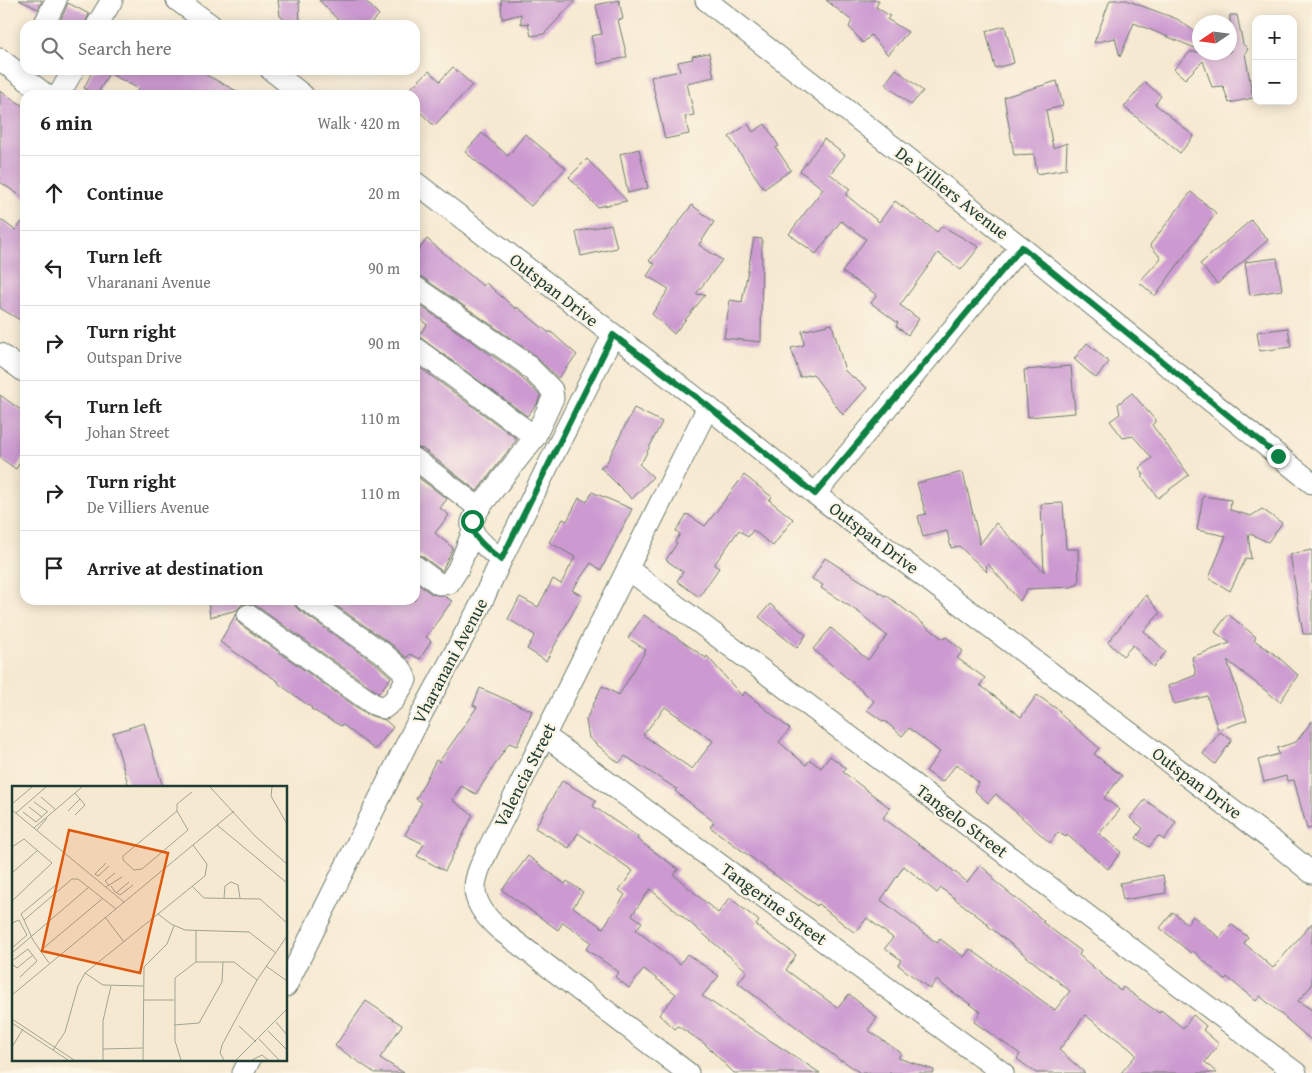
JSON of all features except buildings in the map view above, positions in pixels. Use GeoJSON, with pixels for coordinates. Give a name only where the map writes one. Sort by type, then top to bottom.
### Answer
{"type":"FeatureCollection","features":[{"type":"Feature","properties":{"kind":"street"},"geometry":{"type":"LineString","coordinates":[[100,20],[112,0]]}},
{"type":"Feature","properties":{"kind":"street"},"geometry":{"type":"LineString","coordinates":[[177,0],[204,20]]}},
{"type":"Feature","properties":{"kind":"street","name":"De Villiers Avenue"},"geometry":{"type":"LineString","coordinates":[[706,0],[1022,247],[1312,484]]}},
{"type":"Feature","properties":{"kind":"street"},"geometry":{"type":"LineString","coordinates":[[0,60],[20,66]]}},
{"type":"Feature","properties":{"kind":"street"},"geometry":{"type":"LineString","coordinates":[[29,75],[42,90]]}},
{"type":"Feature","properties":{"kind":"street"},"geometry":{"type":"LineString","coordinates":[[62,90],[69,75]]}},
{"type":"Feature","properties":{"kind":"street"},"geometry":{"type":"LineString","coordinates":[[277,75],[297,90]]}},
{"type":"Feature","properties":{"kind":"street","name":"Outspan Drive"},"geometry":{"type":"LineString","coordinates":[[420,186],[708,406],[815,494],[1274,842],[1312,873]]}},
{"type":"Feature","properties":{"kind":"street"},"geometry":{"type":"LineString","coordinates":[[815,494],[1022,247]]}},
{"type":"Feature","properties":{"kind":"street"},"geometry":{"type":"LineString","coordinates":[[420,290],[525,363],[552,390],[553,398],[535,437],[479,508],[472,521],[473,531],[477,538],[501,560]]}},
{"type":"Feature","properties":{"kind":"street","name":"Vharanani Avenue"},"geometry":{"type":"LineString","coordinates":[[288,982],[421,715],[479,608],[613,335]]}},
{"type":"Feature","properties":{"kind":"street"},"geometry":{"type":"LineString","coordinates":[[420,352],[535,437]]}},
{"type":"Feature","properties":{"kind":"street"},"geometry":{"type":"LineString","coordinates":[[0,354],[20,368]]}},
{"type":"Feature","properties":{"kind":"street","name":"Valencia Street"},"geometry":{"type":"LineString","coordinates":[[688,1073],[499,929],[485,916],[476,900],[476,878],[708,406]]}},
{"type":"Feature","properties":{"kind":"street"},"geometry":{"type":"LineString","coordinates":[[420,463],[479,508]]}},
{"type":"Feature","properties":{"kind":"street"},"geometry":{"type":"LineString","coordinates":[[420,570],[439,584],[448,583],[462,561],[473,531]]}},
{"type":"Feature","properties":{"kind":"street","name":"Tangelo Street"},"geometry":{"type":"LineString","coordinates":[[628,569],[1296,1073]]}},
{"type":"Feature","properties":{"kind":"street"},"geometry":{"type":"LineString","coordinates":[[248,615],[377,706],[384,708],[394,700],[406,680],[406,676],[398,665],[313,605]]}},
{"type":"Feature","properties":{"kind":"street"},"geometry":{"type":"LineString","coordinates":[[394,700],[421,715]]}},
{"type":"Feature","properties":{"kind":"street","name":"Tangerine Street"},"geometry":{"type":"LineString","coordinates":[[545,736],[1003,1073]]}},
{"type":"Feature","properties":{"kind":"street"},"geometry":{"type":"LineString","coordinates":[[243,1073],[250,1060]]}},
{"type":"Feature","properties":{"kind":"route"},"geometry":{"type":"LineString","coordinates":[[472,521],[471,526],[477,538],[501,560],[613,335],[708,406],[815,494],[1022,247],[1278,456]]}}]}
